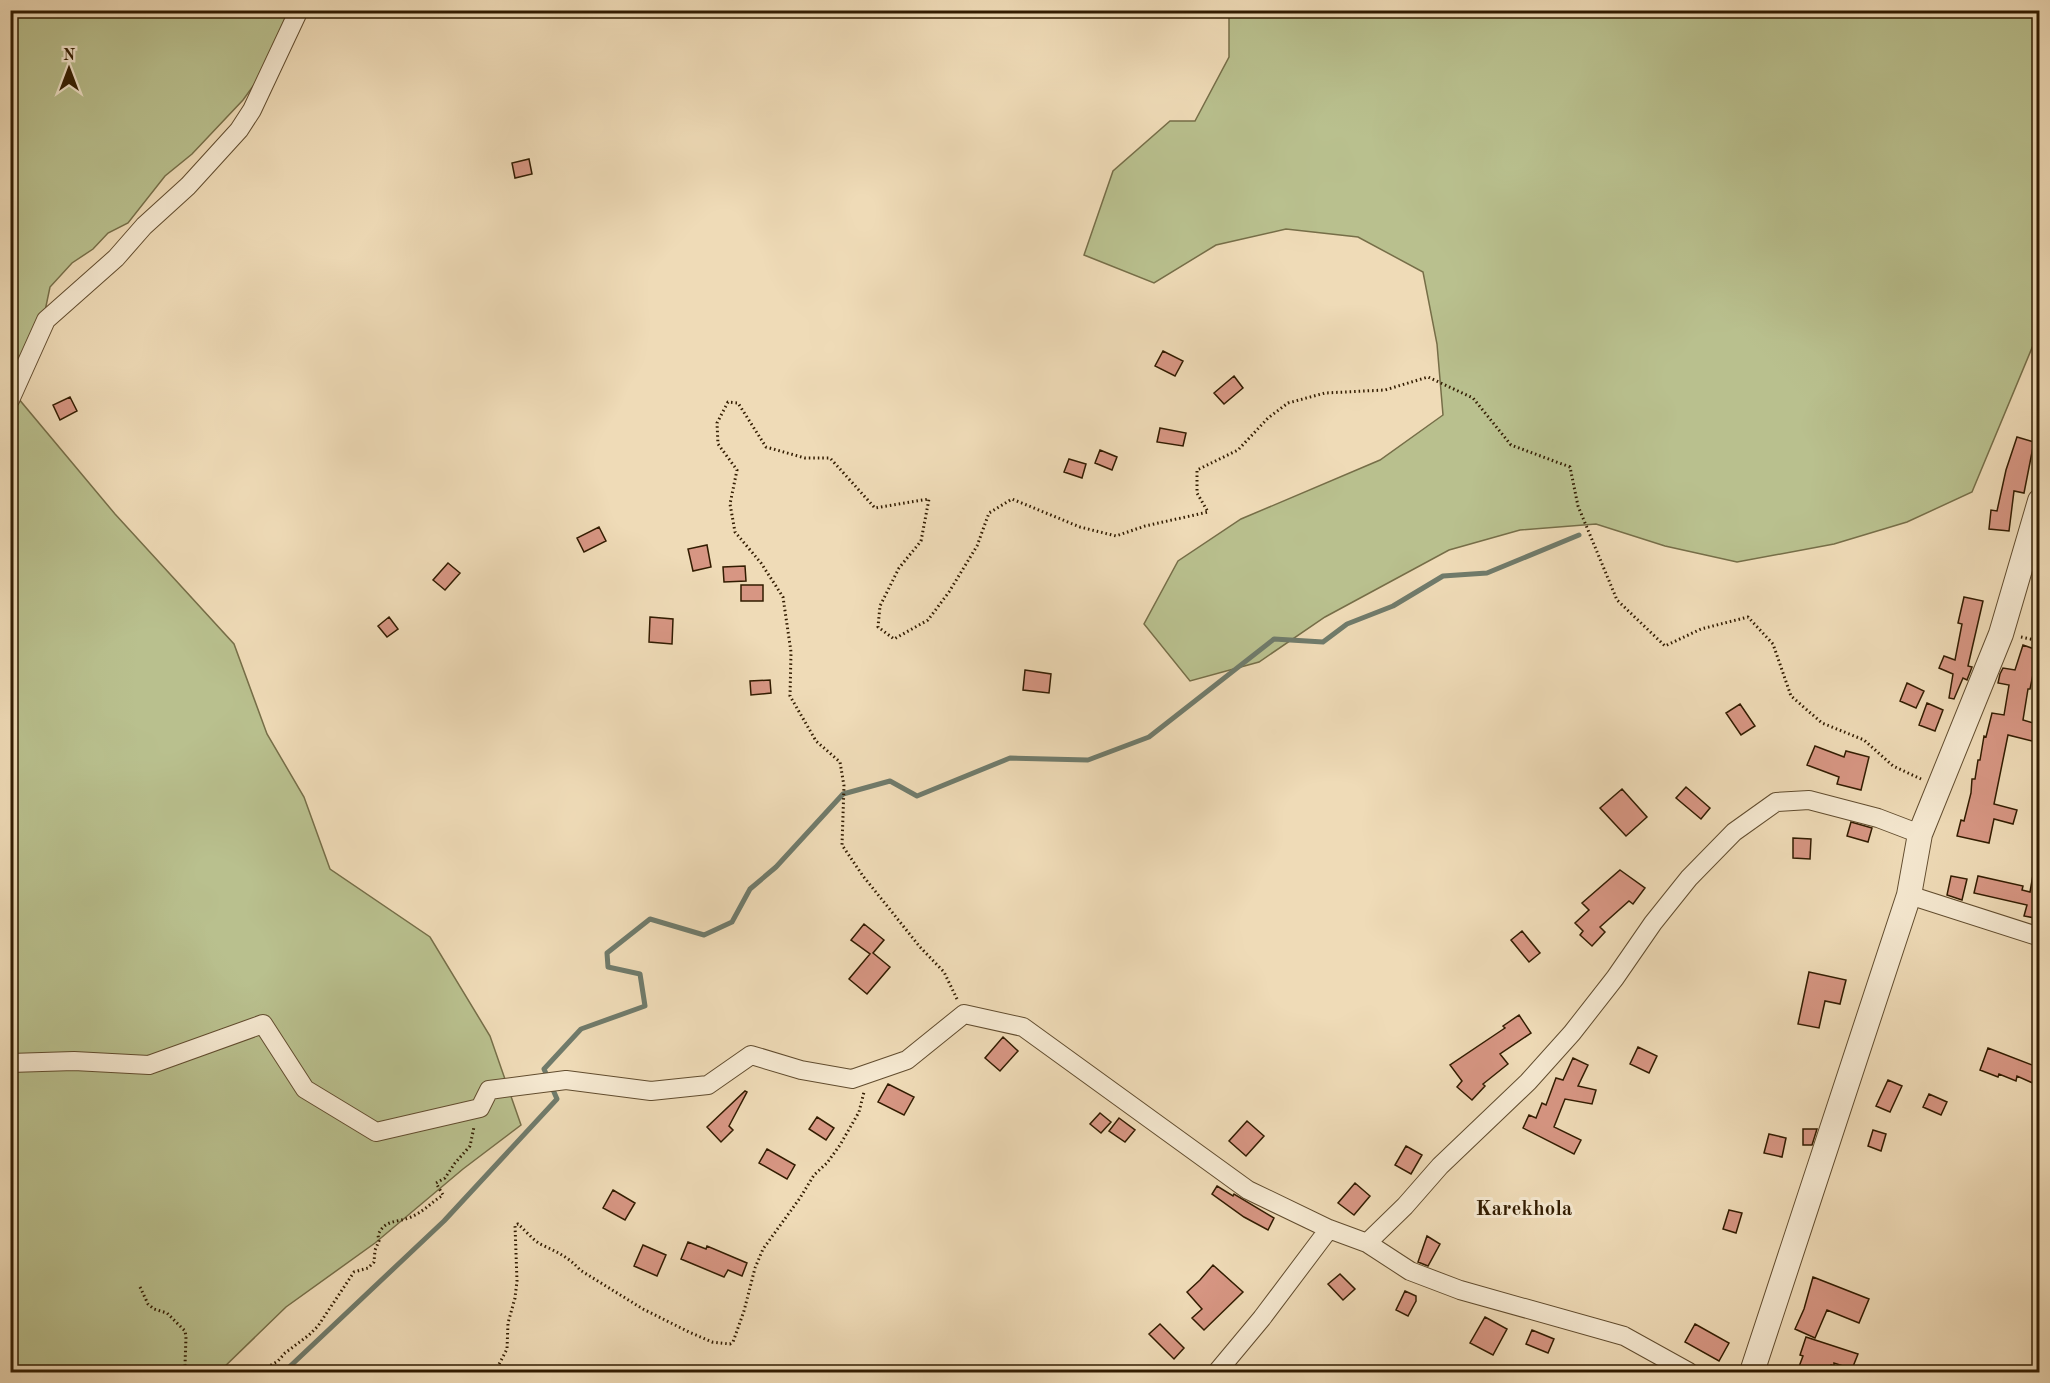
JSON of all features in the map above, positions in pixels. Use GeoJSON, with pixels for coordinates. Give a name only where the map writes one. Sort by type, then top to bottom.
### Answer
{"type":"FeatureCollection","features":[{"type":"Feature","properties":{"kind":"street"},"geometry":{"type":"LineString","coordinates":[[10,400],[46,320],[116,258],[144,225],[188,186],[239,130],[252,110],[299,10]]}},
{"type":"Feature","properties":{"kind":"street"},"geometry":{"type":"LineString","coordinates":[[1752,1372],[1909,895],[1920,834],[2001,634],[2033,517],[2040,501]]}},
{"type":"Feature","properties":{"kind":"street"},"geometry":{"type":"LineString","coordinates":[[1367,1243],[1405,1206],[1440,1166],[1528,1082],[1572,1033],[1689,878],[1734,832],[1776,802],[1809,800],[1878,818],[1920,834]]}},
{"type":"Feature","properties":{"kind":"street"},"geometry":{"type":"LineString","coordinates":[[1909,895],[2040,937]]}},
{"type":"Feature","properties":{"kind":"street"},"geometry":{"type":"LineString","coordinates":[[10,1063],[74,1061],[148,1065],[262,1024],[305,1089],[376,1132],[480,1108],[489,1090],[538,1083],[566,1080],[651,1091],[708,1085],[752,1055],[801,1070],[852,1079],[907,1060],[964,1014],[1023,1027],[1248,1190],[1329,1229],[1367,1243],[1410,1271],[1460,1290],[1624,1336],[1689,1372]]}},
{"type":"Feature","properties":{"kind":"street"},"geometry":{"type":"LineString","coordinates":[[1217,1372],[1262,1318],[1329,1229]]}},
{"type":"Feature","properties":{"kind":"path"},"geometry":{"type":"LineString","coordinates":[[964,1014],[944,972],[920,947],[863,876],[842,845],[844,786],[840,762],[816,741],[790,696],[791,652],[783,597],[761,563],[735,532],[730,504],[737,470],[718,444],[717,423],[728,402],[738,403],[766,447],[805,458],[830,458],[875,508],[929,499],[921,541],[899,568],[880,606],[878,627],[894,639],[928,620],[949,592],[977,546],[989,513],[1012,500],[1080,527],[1116,536],[1145,526],[1208,512],[1197,493],[1197,470],[1238,450],[1268,417],[1288,403],[1325,393],[1385,390],[1428,377],[1473,398],[1511,445],[1570,466],[1578,506],[1617,600],[1665,646],[1701,629],[1748,617],[1773,644],[1791,696],[1822,723],[1864,740],[1893,766],[1939,788]]}},
{"type":"Feature","properties":{"kind":"path"},"geometry":{"type":"LineString","coordinates":[[495,1372],[507,1349],[508,1323],[515,1298],[517,1281],[515,1225],[518,1224],[538,1243],[558,1252],[580,1270],[643,1309],[712,1342],[730,1344],[733,1342],[744,1311],[754,1268],[763,1249],[814,1175],[837,1150],[854,1123],[863,1100],[863,1075]]}},
{"type":"Feature","properties":{"kind":"path"},"geometry":{"type":"LineString","coordinates":[[259,1372],[278,1361],[309,1335],[318,1326],[354,1272],[368,1268],[374,1262],[375,1250],[379,1241],[378,1235],[382,1227],[392,1221],[411,1218],[443,1195],[436,1183],[445,1178],[470,1146],[480,1108]]}},
{"type":"Feature","properties":{"kind":"path"},"geometry":{"type":"LineString","coordinates":[[140,1287],[147,1304],[167,1313],[184,1331],[186,1344],[184,1365],[196,1372]]}},
{"type":"Feature","properties":{"kind":"green space"},"geometry":{"type":"Polygon","coordinates":[[[10,11],[302,11],[282,46],[243,100],[192,154],[165,176],[128,223],[108,233],[93,249],[72,263],[50,287],[41,330],[18,398],[115,514],[234,644],[267,734],[304,797],[330,869],[430,937],[490,1036],[521,1125],[463,1169],[375,1243],[286,1307],[219,1372],[11,1372],[10,11]]]}},
{"type":"Feature","properties":{"kind":"green space"},"geometry":{"type":"Polygon","coordinates":[[[1229,11],[2039,11],[2039,331],[1972,492],[1907,522],[1834,544],[1737,562],[1665,546],[1596,524],[1520,530],[1449,550],[1325,617],[1259,662],[1190,681],[1144,624],[1178,561],[1241,519],[1380,460],[1443,415],[1437,344],[1423,272],[1358,237],[1286,229],[1216,245],[1154,283],[1084,255],[1113,171],[1170,121],[1195,121],[1229,57],[1229,11]]]}},
{"type":"Feature","properties":{"kind":"building"},"geometry":{"type":"Polygon","coordinates":[[[529,159],[532,174],[515,178],[512,163],[529,159]]]}},
{"type":"Feature","properties":{"kind":"building"},"geometry":{"type":"Polygon","coordinates":[[[1163,351],[1183,361],[1175,376],[1155,366],[1163,351]]]}},
{"type":"Feature","properties":{"kind":"building"},"geometry":{"type":"Polygon","coordinates":[[[1234,376],[1243,388],[1224,404],[1214,393],[1234,376]]]}},
{"type":"Feature","properties":{"kind":"building"},"geometry":{"type":"Polygon","coordinates":[[[70,397],[77,411],[60,420],[53,405],[70,397]]]}},
{"type":"Feature","properties":{"kind":"building"},"geometry":{"type":"Polygon","coordinates":[[[1160,428],[1186,433],[1183,446],[1157,442],[1160,428]]]}},
{"type":"Feature","properties":{"kind":"building"},"geometry":{"type":"Polygon","coordinates":[[[2017,437],[2034,442],[2024,493],[2014,491],[2009,531],[1989,529],[1991,510],[1997,511],[2006,470],[2017,437]]]}},
{"type":"Feature","properties":{"kind":"building"},"geometry":{"type":"Polygon","coordinates":[[[1100,450],[1117,457],[1112,470],[1095,463],[1100,450]]]}},
{"type":"Feature","properties":{"kind":"building"},"geometry":{"type":"Polygon","coordinates":[[[1069,459],[1086,464],[1082,478],[1064,472],[1069,459]]]}},
{"type":"Feature","properties":{"kind":"building"},"geometry":{"type":"Polygon","coordinates":[[[599,527],[606,541],[584,552],[577,538],[599,527]]]}},
{"type":"Feature","properties":{"kind":"building"},"geometry":{"type":"Polygon","coordinates":[[[707,545],[711,567],[693,571],[688,549],[707,545]]]}},
{"type":"Feature","properties":{"kind":"building"},"geometry":{"type":"Polygon","coordinates":[[[448,563],[460,573],[445,590],[433,580],[448,563]]]}},
{"type":"Feature","properties":{"kind":"building"},"geometry":{"type":"Polygon","coordinates":[[[745,566],[746,581],[724,582],[723,567],[745,566]]]}},
{"type":"Feature","properties":{"kind":"building"},"geometry":{"type":"Polygon","coordinates":[[[741,585],[763,585],[763,601],[741,601],[741,585]]]}},
{"type":"Feature","properties":{"kind":"building"},"geometry":{"type":"Polygon","coordinates":[[[1964,597],[1983,601],[1968,666],[1972,667],[1967,680],[1963,678],[1954,699],[1949,698],[1953,674],[1939,668],[1944,656],[1955,660],[1962,624],[1958,623],[1964,597]]]}},
{"type":"Feature","properties":{"kind":"building"},"geometry":{"type":"Polygon","coordinates":[[[389,617],[398,629],[387,637],[378,626],[389,617]]]}},
{"type":"Feature","properties":{"kind":"building"},"geometry":{"type":"Polygon","coordinates":[[[650,617],[673,619],[672,644],[649,642],[650,617]]]}},
{"type":"Feature","properties":{"kind":"building"},"geometry":{"type":"Polygon","coordinates":[[[2023,645],[2040,651],[2040,672],[2034,670],[2023,720],[2040,725],[2040,743],[2008,735],[1994,804],[2017,810],[2013,824],[1994,819],[1989,843],[1957,836],[1961,820],[1964,821],[1972,779],[1975,779],[1984,736],[1986,737],[1992,713],[2004,715],[2009,685],[1998,683],[2000,674],[2003,668],[2015,670],[2023,645]]]}},
{"type":"Feature","properties":{"kind":"building"},"geometry":{"type":"Polygon","coordinates":[[[1025,670],[1051,674],[1049,693],[1023,690],[1025,670]]]}},
{"type":"Feature","properties":{"kind":"building"},"geometry":{"type":"Polygon","coordinates":[[[770,680],[771,693],[751,695],[750,681],[770,680]]]}},
{"type":"Feature","properties":{"kind":"building"},"geometry":{"type":"Polygon","coordinates":[[[1907,683],[1924,691],[1916,708],[1900,701],[1907,683]]]}},
{"type":"Feature","properties":{"kind":"building"},"geometry":{"type":"Polygon","coordinates":[[[1927,703],[1943,710],[1935,731],[1919,725],[1927,703]]]}},
{"type":"Feature","properties":{"kind":"building"},"geometry":{"type":"Polygon","coordinates":[[[1740,704],[1755,726],[1741,735],[1726,713],[1740,704]]]}},
{"type":"Feature","properties":{"kind":"building"},"geometry":{"type":"Polygon","coordinates":[[[1815,746],[1844,757],[1846,751],[1869,757],[1861,790],[1837,784],[1839,777],[1807,765],[1815,746]]]}},
{"type":"Feature","properties":{"kind":"building"},"geometry":{"type":"Polygon","coordinates":[[[1686,787],[1710,808],[1701,819],[1676,798],[1686,787]]]}},
{"type":"Feature","properties":{"kind":"building"},"geometry":{"type":"Polygon","coordinates":[[[1622,789],[1647,817],[1626,836],[1600,808],[1622,789]]]}},
{"type":"Feature","properties":{"kind":"building"},"geometry":{"type":"Polygon","coordinates":[[[1851,822],[1872,828],[1868,842],[1847,836],[1851,822]]]}},
{"type":"Feature","properties":{"kind":"building"},"geometry":{"type":"Polygon","coordinates":[[[1793,838],[1811,839],[1810,859],[1793,858],[1793,838]]]}},
{"type":"Feature","properties":{"kind":"building"},"geometry":{"type":"Polygon","coordinates":[[[1620,870],[1645,888],[1633,904],[1629,901],[1600,927],[1605,932],[1592,946],[1580,935],[1583,931],[1575,923],[1589,910],[1582,903],[1620,870]]]}},
{"type":"Feature","properties":{"kind":"building"},"geometry":{"type":"Polygon","coordinates":[[[2033,875],[2040,875],[2040,919],[2024,916],[2027,905],[1974,893],[1978,876],[2023,886],[2022,890],[2030,892],[2033,875]]]}},
{"type":"Feature","properties":{"kind":"building"},"geometry":{"type":"Polygon","coordinates":[[[1951,876],[1967,879],[1962,900],[1947,895],[1951,876]]]}},
{"type":"Feature","properties":{"kind":"building"},"geometry":{"type":"Polygon","coordinates":[[[864,924],[884,940],[873,953],[890,967],[867,994],[849,979],[870,954],[851,940],[864,924]]]}},
{"type":"Feature","properties":{"kind":"building"},"geometry":{"type":"Polygon","coordinates":[[[1522,931],[1540,953],[1529,962],[1511,940],[1522,931]]]}},
{"type":"Feature","properties":{"kind":"building"},"geometry":{"type":"Polygon","coordinates":[[[1809,972],[1846,980],[1840,1004],[1825,1001],[1819,1028],[1798,1024],[1809,972]]]}},
{"type":"Feature","properties":{"kind":"building"},"geometry":{"type":"Polygon","coordinates":[[[1519,1015],[1531,1033],[1500,1054],[1508,1064],[1483,1084],[1485,1086],[1472,1100],[1457,1087],[1462,1081],[1450,1065],[1505,1028],[1503,1026],[1519,1015]]]}},
{"type":"Feature","properties":{"kind":"building"},"geometry":{"type":"Polygon","coordinates":[[[1003,1037],[1018,1051],[1000,1071],[985,1058],[1003,1037]]]}},
{"type":"Feature","properties":{"kind":"building"},"geometry":{"type":"Polygon","coordinates":[[[1638,1047],[1657,1056],[1649,1073],[1630,1064],[1638,1047]]]}},
{"type":"Feature","properties":{"kind":"building"},"geometry":{"type":"Polygon","coordinates":[[[1988,1048],[2040,1068],[2035,1084],[2017,1076],[2016,1081],[1980,1070],[1988,1048]]]}},
{"type":"Feature","properties":{"kind":"building"},"geometry":{"type":"Polygon","coordinates":[[[1573,1058],[1588,1065],[1578,1086],[1596,1090],[1592,1104],[1565,1099],[1554,1127],[1581,1140],[1574,1154],[1523,1128],[1529,1115],[1536,1118],[1542,1103],[1546,1105],[1556,1078],[1563,1080],[1573,1058]]]}},
{"type":"Feature","properties":{"kind":"building"},"geometry":{"type":"Polygon","coordinates":[[[1888,1080],[1902,1086],[1890,1112],[1876,1106],[1888,1080]]]}},
{"type":"Feature","properties":{"kind":"building"},"geometry":{"type":"Polygon","coordinates":[[[888,1084],[914,1097],[904,1115],[878,1102],[888,1084]]]}},
{"type":"Feature","properties":{"kind":"building"},"geometry":{"type":"Polygon","coordinates":[[[745,1091],[747,1092],[729,1126],[733,1130],[721,1142],[707,1127],[745,1091]]]}},
{"type":"Feature","properties":{"kind":"building"},"geometry":{"type":"Polygon","coordinates":[[[1929,1094],[1947,1102],[1941,1115],[1923,1107],[1929,1094]]]}},
{"type":"Feature","properties":{"kind":"building"},"geometry":{"type":"Polygon","coordinates":[[[1100,1113],[1111,1122],[1101,1133],[1090,1124],[1100,1113]]]}},
{"type":"Feature","properties":{"kind":"building"},"geometry":{"type":"Polygon","coordinates":[[[817,1117],[834,1128],[826,1140],[809,1129],[817,1117]]]}},
{"type":"Feature","properties":{"kind":"building"},"geometry":{"type":"Polygon","coordinates":[[[1119,1118],[1135,1130],[1125,1142],[1109,1131],[1119,1118]]]}},
{"type":"Feature","properties":{"kind":"building"},"geometry":{"type":"Polygon","coordinates":[[[1247,1121],[1264,1136],[1246,1156],[1229,1141],[1247,1121]]]}},
{"type":"Feature","properties":{"kind":"building"},"geometry":{"type":"Polygon","coordinates":[[[1803,1129],[1817,1129],[1812,1145],[1803,1145],[1803,1129]]]}},
{"type":"Feature","properties":{"kind":"building"},"geometry":{"type":"Polygon","coordinates":[[[1873,1130],[1886,1134],[1881,1151],[1868,1146],[1873,1130]]]}},
{"type":"Feature","properties":{"kind":"building"},"geometry":{"type":"Polygon","coordinates":[[[1769,1134],[1786,1138],[1782,1157],[1764,1153],[1769,1134]]]}},
{"type":"Feature","properties":{"kind":"building"},"geometry":{"type":"Polygon","coordinates":[[[1406,1146],[1422,1155],[1411,1174],[1395,1165],[1406,1146]]]}},
{"type":"Feature","properties":{"kind":"building"},"geometry":{"type":"Polygon","coordinates":[[[767,1149],[795,1165],[787,1179],[759,1163],[767,1149]]]}},
{"type":"Feature","properties":{"kind":"building"},"geometry":{"type":"Polygon","coordinates":[[[1355,1183],[1370,1196],[1354,1215],[1338,1203],[1355,1183]]]}},
{"type":"Feature","properties":{"kind":"building"},"geometry":{"type":"Polygon","coordinates":[[[1217,1186],[1274,1218],[1268,1230],[1244,1217],[1212,1194],[1217,1186]]]}},
{"type":"Feature","properties":{"kind":"building"},"geometry":{"type":"Polygon","coordinates":[[[613,1190],[635,1203],[625,1220],[603,1208],[613,1190]]]}},
{"type":"Feature","properties":{"kind":"building"},"geometry":{"type":"Polygon","coordinates":[[[1729,1210],[1742,1213],[1736,1233],[1723,1229],[1729,1210]]]}},
{"type":"Feature","properties":{"kind":"building"},"geometry":{"type":"Polygon","coordinates":[[[1427,1236],[1440,1244],[1428,1266],[1418,1262],[1427,1236]]]}},
{"type":"Feature","properties":{"kind":"building"},"geometry":{"type":"Polygon","coordinates":[[[688,1242],[706,1249],[707,1246],[747,1263],[742,1276],[728,1270],[724,1277],[681,1259],[688,1242]]]}},
{"type":"Feature","properties":{"kind":"building"},"geometry":{"type":"Polygon","coordinates":[[[643,1245],[666,1255],[657,1276],[634,1266],[643,1245]]]}},
{"type":"Feature","properties":{"kind":"building"},"geometry":{"type":"Polygon","coordinates":[[[1213,1265],[1243,1292],[1204,1330],[1192,1318],[1202,1309],[1187,1292],[1213,1265]]]}},
{"type":"Feature","properties":{"kind":"building"},"geometry":{"type":"Polygon","coordinates":[[[1340,1274],[1355,1289],[1343,1300],[1328,1284],[1340,1274]]]}},
{"type":"Feature","properties":{"kind":"building"},"geometry":{"type":"Polygon","coordinates":[[[1813,1277],[1869,1299],[1859,1323],[1827,1310],[1815,1338],[1795,1329],[1804,1309],[1813,1277]]]}},
{"type":"Feature","properties":{"kind":"building"},"geometry":{"type":"Polygon","coordinates":[[[1405,1291],[1416,1296],[1416,1301],[1408,1316],[1396,1310],[1405,1291]]]}},
{"type":"Feature","properties":{"kind":"building"},"geometry":{"type":"Polygon","coordinates":[[[1485,1317],[1507,1329],[1493,1355],[1470,1343],[1485,1317]]]}},
{"type":"Feature","properties":{"kind":"building"},"geometry":{"type":"Polygon","coordinates":[[[1160,1324],[1184,1348],[1174,1359],[1149,1334],[1160,1324]]]}},
{"type":"Feature","properties":{"kind":"building"},"geometry":{"type":"Polygon","coordinates":[[[1695,1324],[1729,1343],[1719,1361],[1685,1342],[1695,1324]]]}},
{"type":"Feature","properties":{"kind":"building"},"geometry":{"type":"Polygon","coordinates":[[[1532,1330],[1554,1339],[1548,1353],[1526,1344],[1532,1330]]]}},
{"type":"Feature","properties":{"kind":"building"},"geometry":{"type":"Polygon","coordinates":[[[1806,1337],[1858,1354],[1852,1369],[1834,1363],[1828,1372],[1797,1372],[1803,1356],[1800,1355],[1806,1337]]]}},
{"type":"Feature","properties":{"kind":"waterway"},"geometry":{"type":"LineString","coordinates":[[284,1372],[444,1221],[557,1099],[544,1069],[581,1029],[645,1006],[640,974],[608,967],[607,953],[650,919],[704,935],[732,922],[750,889],[776,867],[843,794],[890,781],[917,796],[1010,758],[1088,760],[1149,737],[1274,639],[1323,642],[1347,624],[1393,606],[1443,576],[1487,573],[1579,535]]}},
{"type":"Feature","properties":{"kind":"district","name":"Karekhola"},"geometry":{"type":"Point","coordinates":[1524,1209]}}]}
